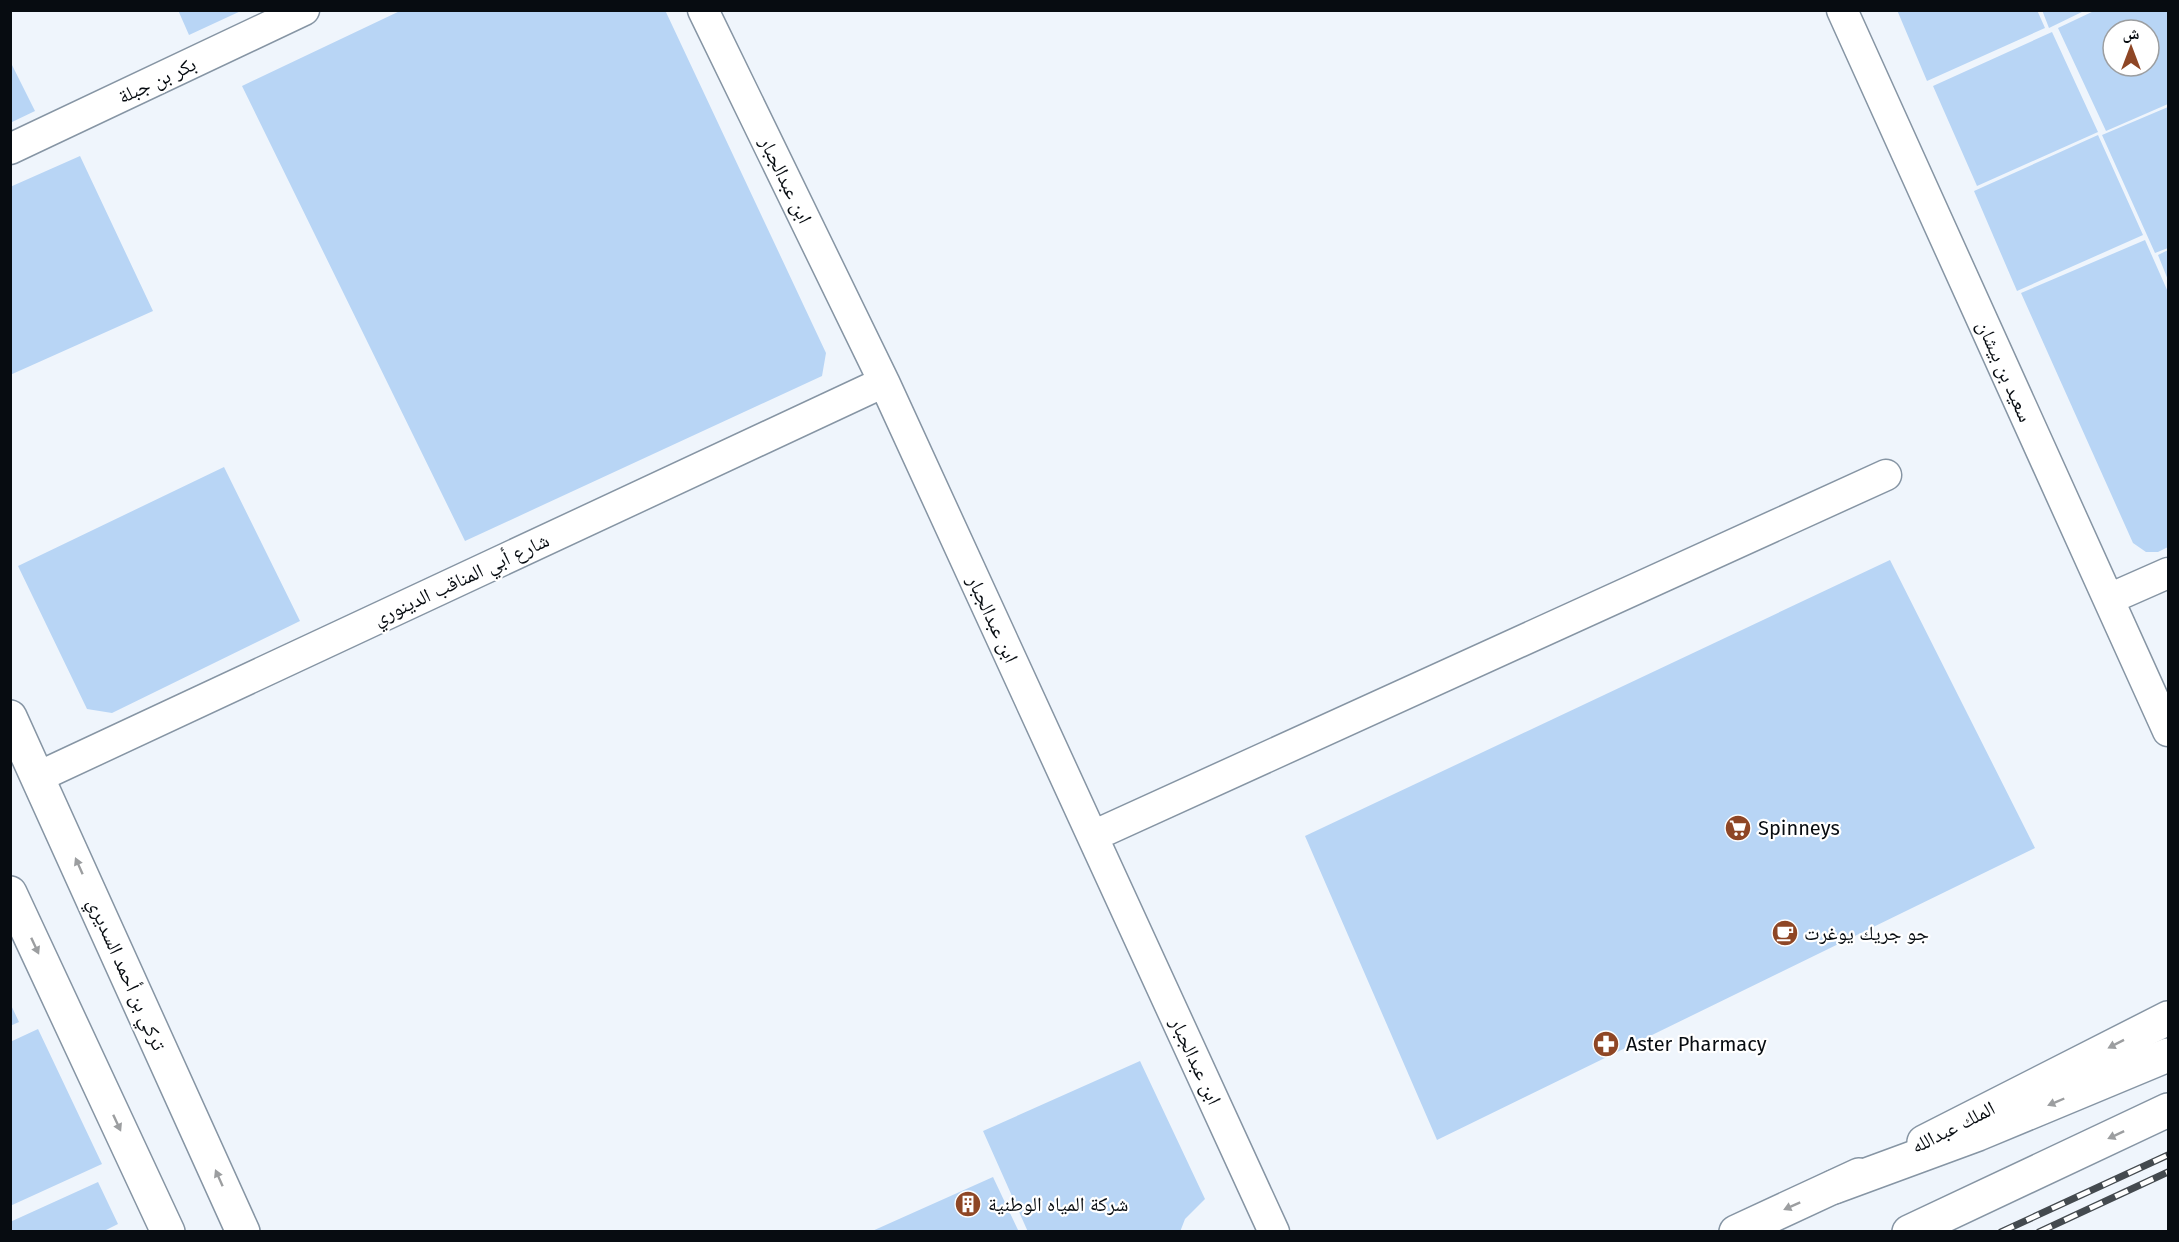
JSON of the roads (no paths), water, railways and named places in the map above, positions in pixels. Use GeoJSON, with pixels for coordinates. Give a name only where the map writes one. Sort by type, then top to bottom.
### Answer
{"type":"FeatureCollection","features":[{"type":"Feature","properties":{"kind":"main road","name":"تركي بن أحمد السديري"},"geometry":{"type":"LineString","coordinates":[[10,717],[243,1232]]}},
{"type":"Feature","properties":{"kind":"main road"},"geometry":{"type":"LineString","coordinates":[[10,893],[168,1232]]}},
{"type":"Feature","properties":{"kind":"main road","name":"الملك عبدالله"},"geometry":{"type":"LineString","coordinates":[[1736,1232],[1834,1187],[2169,1018]]}},
{"type":"Feature","properties":{"kind":"main road"},"geometry":{"type":"LineString","coordinates":[[1834,1187],[1978,1134],[2169,1055]]}},
{"type":"Feature","properties":{"kind":"main road"},"geometry":{"type":"LineString","coordinates":[[1909,1232],[2169,1110]]}},
{"type":"Feature","properties":{"kind":"street","name":"بكر بن جبلة"},"geometry":{"type":"LineString","coordinates":[[10,149],[304,10]]}},
{"type":"Feature","properties":{"kind":"street","name":"ابن عبدالجبار"},"geometry":{"type":"LineString","coordinates":[[703,10],[884,382],[1275,1232]]}},
{"type":"Feature","properties":{"kind":"street","name":"سعيد بن بيشان"},"geometry":{"type":"LineString","coordinates":[[1842,10],[2169,731]]}},
{"type":"Feature","properties":{"kind":"street","name":"شارع أبي المناقب الدينوري"},"geometry":{"type":"LineString","coordinates":[[38,777],[884,382]]}},
{"type":"Feature","properties":{"kind":"street"},"geometry":{"type":"LineString","coordinates":[[1093,836],[1886,474]]}},
{"type":"Feature","properties":{"kind":"street"},"geometry":{"type":"LineString","coordinates":[[2109,599],[2169,573]]}},
{"type":"Feature","properties":{"kind":"railway"},"geometry":{"type":"LineString","coordinates":[[2001,1232],[2168,1155]]}},
{"type":"Feature","properties":{"kind":"railway"},"geometry":{"type":"LineString","coordinates":[[2039,1232],[2168,1172]]}},
{"type":"Feature","properties":{"kind":"place","name":"Spinneys"},"geometry":{"type":"Point","coordinates":[1738,828]}},
{"type":"Feature","properties":{"kind":"place","name":"جو جريك يوغرت"},"geometry":{"type":"Point","coordinates":[1785,933]}},
{"type":"Feature","properties":{"kind":"place","name":"Aster Pharmacy"},"geometry":{"type":"Point","coordinates":[1606,1044]}},
{"type":"Feature","properties":{"kind":"place","name":"شركة المياه الوطنية"},"geometry":{"type":"Point","coordinates":[968,1204]}}]}
